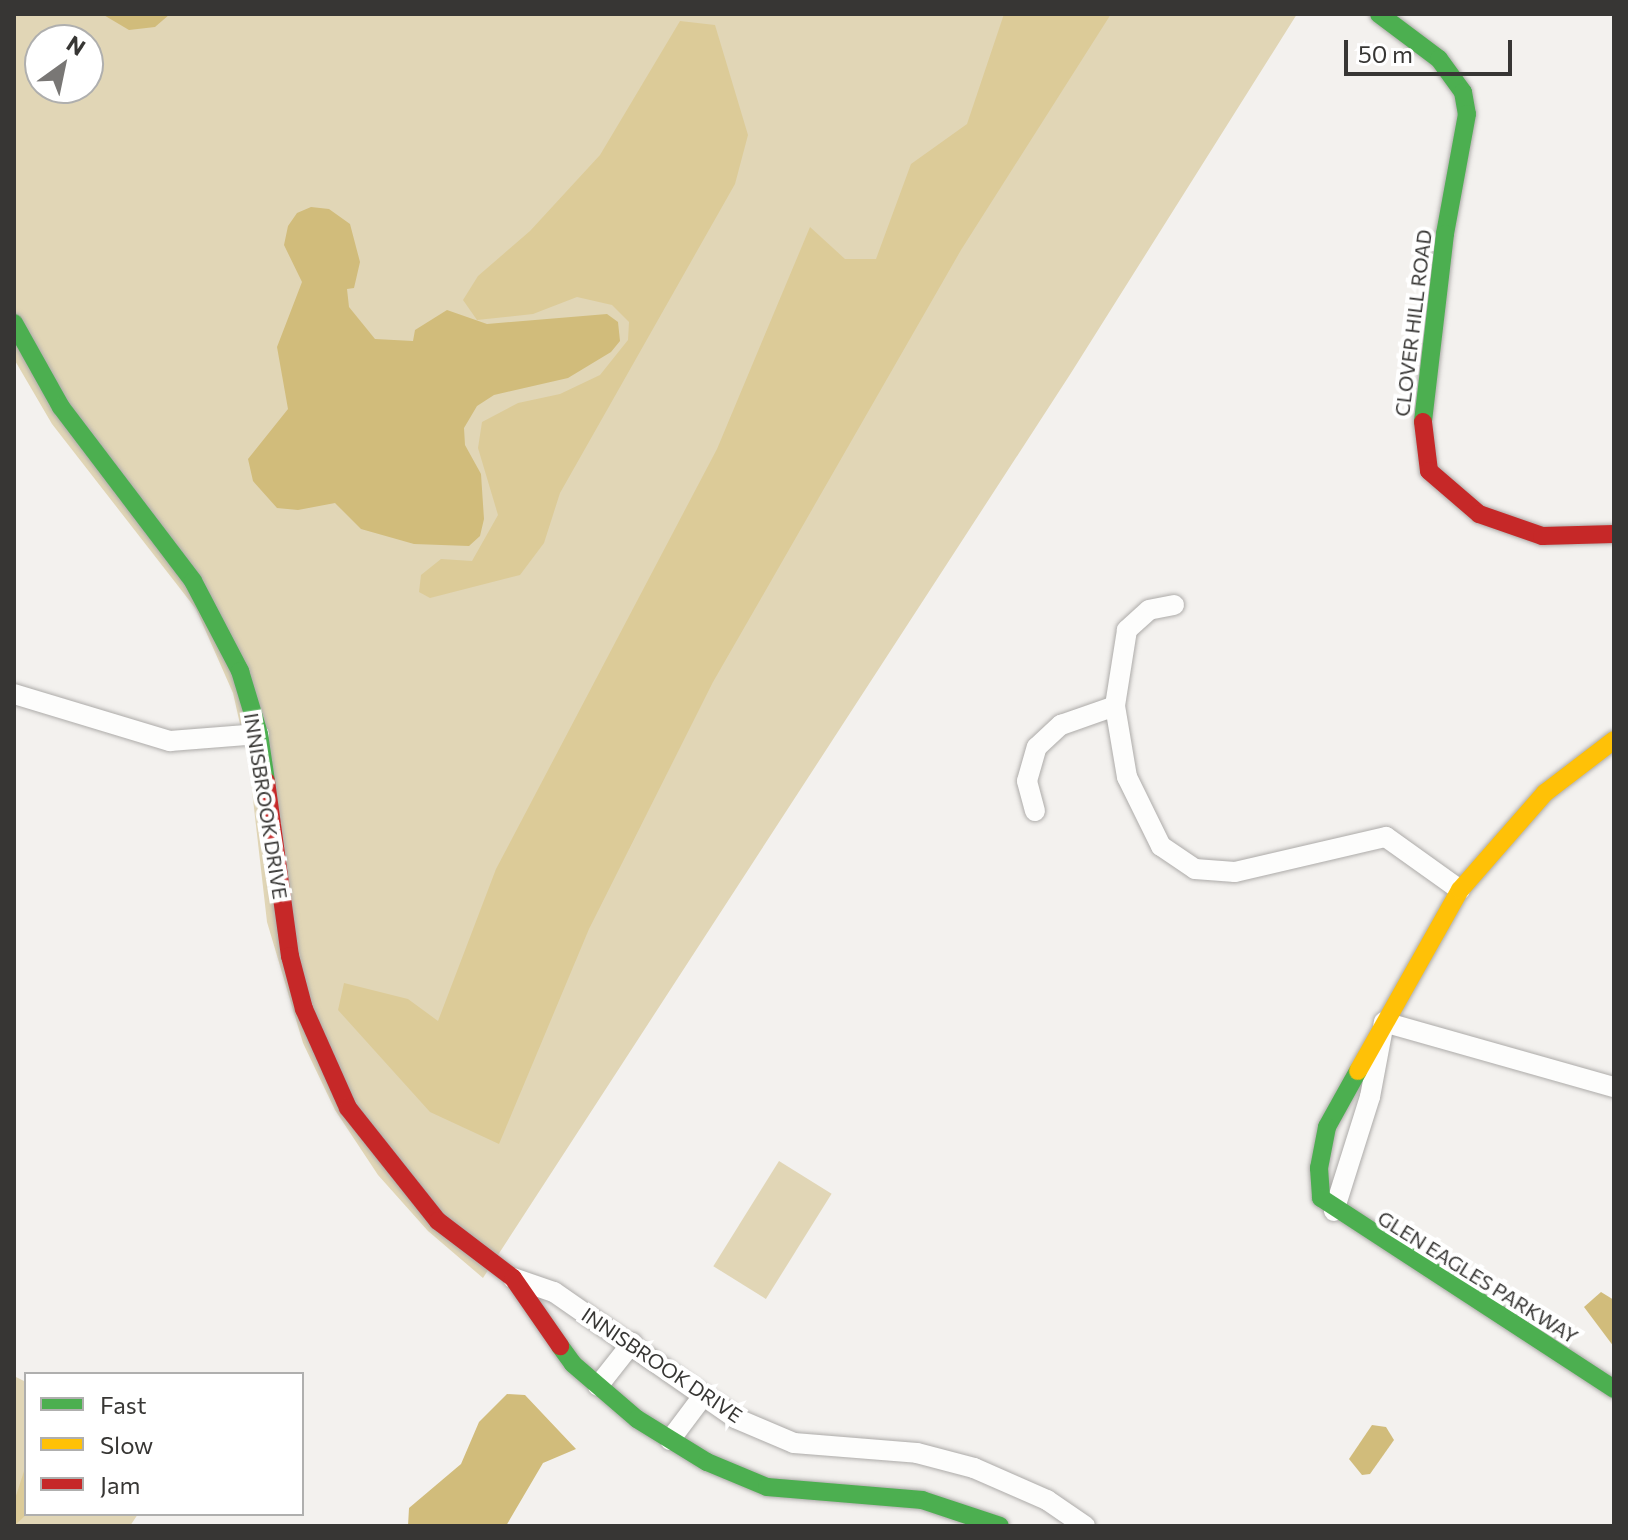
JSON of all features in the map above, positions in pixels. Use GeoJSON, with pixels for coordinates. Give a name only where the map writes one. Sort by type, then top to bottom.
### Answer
{"type":"FeatureCollection","features":[{"type":"Feature","properties":{"kind":"street","name":"CLOVER HILL ROAD"},"geometry":{"type":"LineString","coordinates":[[1379,14],[1439,59],[1463,92],[1467,114],[1445,234],[1422,418],[1429,471],[1479,514],[1514,530],[1542,536],[1614,534]]}},
{"type":"Feature","properties":{"kind":"street","name":"INNISBROOK DRIVE"},"geometry":{"type":"LineString","coordinates":[[14,323],[61,407],[193,581],[240,671],[259,734],[290,956],[304,1009],[348,1108],[438,1221],[513,1278],[573,1364],[670,1440],[707,1462],[767,1487],[922,1500],[1000,1526]]}},
{"type":"Feature","properties":{"kind":"street"},"geometry":{"type":"LineString","coordinates":[[1174,605],[1149,610],[1127,630],[1115,706],[1127,777],[1150,832],[1176,859],[1205,872],[1235,872],[1386,837],[1460,890]]}},
{"type":"Feature","properties":{"kind":"street"},"geometry":{"type":"LineString","coordinates":[[14,694],[170,741],[259,734]]}},
{"type":"Feature","properties":{"kind":"street"},"geometry":{"type":"LineString","coordinates":[[1035,811],[1027,781],[1037,747],[1061,725],[1115,706]]}},
{"type":"Feature","properties":{"kind":"street"},"geometry":{"type":"LineString","coordinates":[[1328,1205],[1319,1168],[1327,1127],[1460,890],[1545,793],[1614,740]]}},
{"type":"Feature","properties":{"kind":"street"},"geometry":{"type":"LineString","coordinates":[[1384,1022],[1614,1087]]}},
{"type":"Feature","properties":{"kind":"street"},"geometry":{"type":"LineString","coordinates":[[1328,1205],[1370,1097],[1384,1022]]}},
{"type":"Feature","properties":{"kind":"street","name":"GLEN EAGLES PARKWAY"},"geometry":{"type":"LineString","coordinates":[[1328,1205],[1614,1389]]}},
{"type":"Feature","properties":{"kind":"street","name":"INNISBROOK DRIVE"},"geometry":{"type":"LineString","coordinates":[[513,1278],[554,1292],[632,1343],[735,1418],[794,1443],[917,1453],[974,1468],[1047,1500],[1085,1526]]}},
{"type":"Feature","properties":{"kind":"street"},"geometry":{"type":"LineString","coordinates":[[598,1386],[632,1343]]}},
{"type":"Feature","properties":{"kind":"street"},"geometry":{"type":"LineString","coordinates":[[670,1440],[703,1396]]}},
{"type":"Feature","properties":{"kind":"shaded area"},"geometry":{"type":"Polygon","coordinates":[[[14,14],[1297,14],[1071,373],[483,1278],[428,1231],[378,1175],[335,1110],[303,1043],[267,922],[249,764],[233,693],[196,609],[52,424],[14,359],[14,14]]]}},
{"type":"Feature","properties":{"kind":"shaded area"},"geometry":{"type":"Polygon","coordinates":[[[102,14],[170,14],[155,27],[129,30],[102,14]]]}},
{"type":"Feature","properties":{"kind":"shaded area"},"geometry":{"type":"Polygon","coordinates":[[[1004,14],[1111,14],[961,250],[713,682],[589,929],[499,1144],[430,1112],[338,1010],[344,983],[408,999],[438,1021],[496,869],[717,449],[810,227],[845,259],[876,259],[911,164],[967,124],[1004,14]]]}},
{"type":"Feature","properties":{"kind":"shaded area"},"geometry":{"type":"Polygon","coordinates":[[[680,21],[715,25],[748,135],[735,184],[560,493],[544,543],[520,575],[430,598],[419,592],[421,575],[441,559],[472,561],[498,515],[478,448],[482,422],[518,403],[560,394],[600,375],[628,340],[629,322],[612,305],[577,297],[533,314],[477,320],[463,300],[478,276],[530,231],[600,155],[680,21]]]}},
{"type":"Feature","properties":{"kind":"shaded area"},"geometry":{"type":"Polygon","coordinates":[[[311,207],[329,209],[350,224],[360,262],[354,288],[347,289],[349,307],[375,339],[413,341],[415,330],[447,310],[487,324],[607,314],[618,322],[620,341],[611,352],[568,378],[494,395],[477,406],[464,428],[465,445],[481,474],[484,519],[480,536],[469,546],[414,544],[361,529],[335,503],[298,510],[277,508],[253,481],[248,459],[288,409],[277,347],[302,282],[284,245],[288,226],[297,213],[311,207]]]}},
{"type":"Feature","properties":{"kind":"shaded area"},"geometry":{"type":"Polygon","coordinates":[[[779,1161],[832,1194],[766,1299],[713,1266],[779,1161]]]}},
{"type":"Feature","properties":{"kind":"shaded area"},"geometry":{"type":"Polygon","coordinates":[[[1601,1292],[1614,1300],[1614,1347],[1584,1307],[1601,1292]]]}},
{"type":"Feature","properties":{"kind":"shaded area"},"geometry":{"type":"Polygon","coordinates":[[[14,1376],[24,1381],[24,1516],[137,1516],[130,1526],[14,1526],[14,1376]]]}},
{"type":"Feature","properties":{"kind":"shaded area"},"geometry":{"type":"Polygon","coordinates":[[[507,1394],[525,1395],[576,1449],[543,1463],[506,1526],[408,1526],[409,1508],[461,1464],[479,1422],[507,1394]]]}},
{"type":"Feature","properties":{"kind":"shaded area"},"geometry":{"type":"Polygon","coordinates":[[[1372,1425],[1386,1427],[1394,1440],[1370,1474],[1362,1475],[1349,1459],[1372,1425]]]}},
{"type":"Feature","properties":{"kind":"shaded area"},"geometry":{"type":"Polygon","coordinates":[[[24,1471],[25,1516],[14,1526],[14,1502],[24,1471]]]}},
{"type":"Feature","properties":{"kind":"traffic: fast"},"geometry":{"type":"LineString","coordinates":[[1379,14],[1439,59],[1463,92],[1467,114],[1445,234],[1423,422]]}},
{"type":"Feature","properties":{"kind":"traffic: fast"},"geometry":{"type":"LineString","coordinates":[[14,323],[61,407],[193,581],[240,671],[259,734],[266,781]]}},
{"type":"Feature","properties":{"kind":"traffic: fast"},"geometry":{"type":"LineString","coordinates":[[1358,1071],[1327,1127],[1319,1168],[1321,1198],[1614,1389]]}},
{"type":"Feature","properties":{"kind":"traffic: fast"},"geometry":{"type":"LineString","coordinates":[[560,1346],[573,1364],[637,1419],[707,1462],[767,1487],[922,1500],[1000,1526]]}},
{"type":"Feature","properties":{"kind":"traffic: slow"},"geometry":{"type":"LineString","coordinates":[[1358,1071],[1460,890],[1545,793],[1614,740]]}},
{"type":"Feature","properties":{"kind":"traffic: jam"},"geometry":{"type":"LineString","coordinates":[[1423,422],[1429,471],[1479,514],[1542,536],[1614,534]]}},
{"type":"Feature","properties":{"kind":"traffic: jam"},"geometry":{"type":"LineString","coordinates":[[266,781],[290,956],[304,1009],[348,1108],[438,1221],[513,1278],[560,1346]]}}]}
